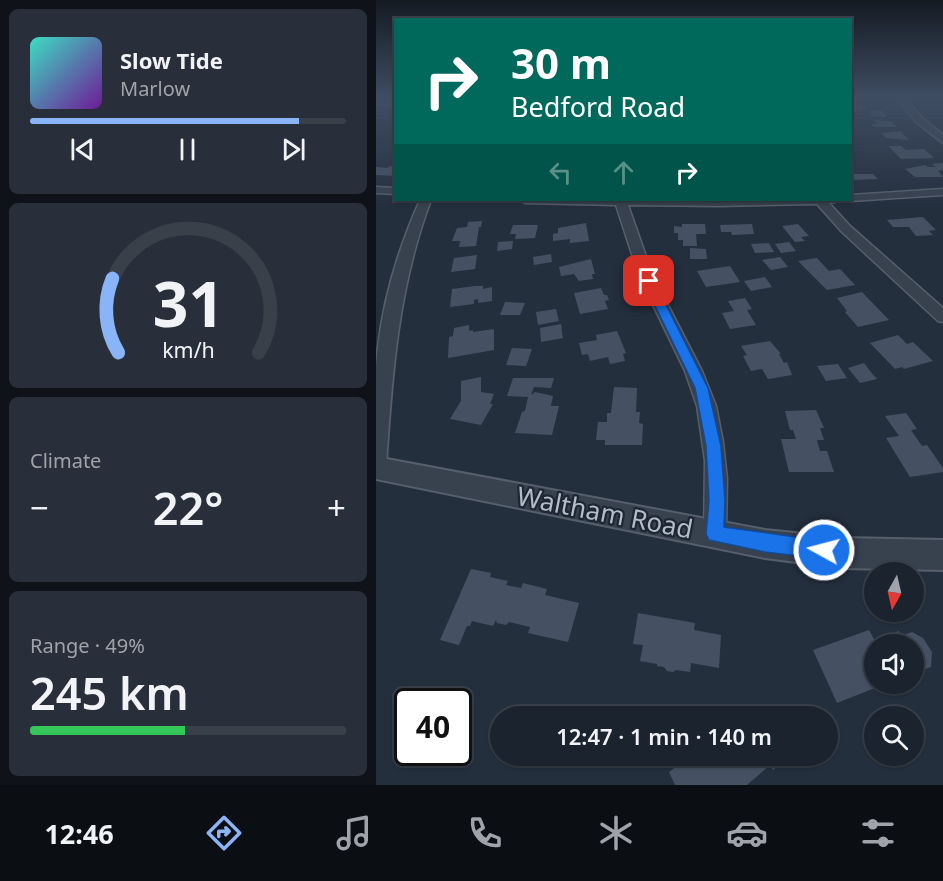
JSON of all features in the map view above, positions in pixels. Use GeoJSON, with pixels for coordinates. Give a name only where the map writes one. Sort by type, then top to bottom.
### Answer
{"type":"FeatureCollection","features":[{"type":"Feature","properties":{"kind":"street"},"geometry":{"type":"LineString","coordinates":[[376,190],[394,191]]}},
{"type":"Feature","properties":{"kind":"street"},"geometry":{"type":"LineString","coordinates":[[852,198],[943,192]]}},
{"type":"Feature","properties":{"kind":"street"},"geometry":{"type":"LineString","coordinates":[[376,468],[378,416],[395,292],[409,239],[425,201]]}},
{"type":"Feature","properties":{"kind":"street"},"geometry":{"type":"LineString","coordinates":[[621,201],[641,264],[664,316],[701,388],[714,446],[717,500],[715,534]]}},
{"type":"Feature","properties":{"kind":"street"},"geometry":{"type":"LineString","coordinates":[[821,201],[846,229],[943,317]]}},
{"type":"Feature","properties":{"kind":"street","name":"Waltham Road"},"geometry":{"type":"LineString","coordinates":[[376,468],[765,544],[843,553],[943,555]]}},
{"type":"Feature","properties":{"kind":"building"},"geometry":{"type":"Polygon","coordinates":[[[883,135],[904,135],[909,140],[886,138],[883,135]]]}},
{"type":"Feature","properties":{"kind":"building"},"geometry":{"type":"Polygon","coordinates":[[[888,146],[901,146],[906,150],[924,149],[934,158],[901,159],[888,146]]]}},
{"type":"Feature","properties":{"kind":"building"},"geometry":{"type":"Polygon","coordinates":[[[943,163],[943,170],[938,171],[943,177],[915,177],[905,169],[925,165],[936,167],[932,164],[943,163]]]}},
{"type":"Feature","properties":{"kind":"building"},"geometry":{"type":"Polygon","coordinates":[[[394,166],[394,176],[376,175],[376,167],[394,166]]]}},
{"type":"Feature","properties":{"kind":"building"},"geometry":{"type":"Polygon","coordinates":[[[852,174],[873,174],[878,179],[852,180],[852,174]]]}},
{"type":"Feature","properties":{"kind":"building"},"geometry":{"type":"Polygon","coordinates":[[[923,217],[936,230],[929,231],[933,235],[916,236],[909,227],[893,227],[887,220],[923,217]]]}},
{"type":"Feature","properties":{"kind":"building"},"geometry":{"type":"Polygon","coordinates":[[[482,221],[476,246],[459,247],[460,241],[452,241],[457,228],[467,227],[468,222],[482,221]]]}},
{"type":"Feature","properties":{"kind":"building"},"geometry":{"type":"Polygon","coordinates":[[[586,223],[589,241],[570,243],[570,239],[553,241],[553,234],[558,233],[558,228],[586,223]]]}},
{"type":"Feature","properties":{"kind":"building"},"geometry":{"type":"Polygon","coordinates":[[[682,224],[705,224],[706,234],[696,234],[697,246],[683,246],[683,240],[678,240],[678,233],[674,233],[674,226],[682,227],[682,224]]]}},
{"type":"Feature","properties":{"kind":"building"},"geometry":{"type":"Polygon","coordinates":[[[752,224],[754,234],[732,235],[731,232],[721,232],[720,225],[752,224]]]}},
{"type":"Feature","properties":{"kind":"building"},"geometry":{"type":"Polygon","coordinates":[[[798,224],[809,236],[801,237],[805,241],[795,242],[782,226],[798,224]]]}},
{"type":"Feature","properties":{"kind":"building"},"geometry":{"type":"Polygon","coordinates":[[[513,225],[538,225],[535,238],[515,239],[516,234],[510,234],[513,225]]]}},
{"type":"Feature","properties":{"kind":"building"},"geometry":{"type":"Polygon","coordinates":[[[513,241],[512,249],[497,251],[498,242],[513,241]]]}},
{"type":"Feature","properties":{"kind":"building"},"geometry":{"type":"Polygon","coordinates":[[[789,242],[796,251],[781,253],[775,244],[789,242]]]}},
{"type":"Feature","properties":{"kind":"building"},"geometry":{"type":"Polygon","coordinates":[[[769,243],[774,252],[755,253],[751,244],[769,243]]]}},
{"type":"Feature","properties":{"kind":"building"},"geometry":{"type":"Polygon","coordinates":[[[690,248],[706,249],[707,259],[690,259],[690,248]]]}},
{"type":"Feature","properties":{"kind":"building"},"geometry":{"type":"Polygon","coordinates":[[[551,254],[552,262],[534,265],[533,257],[551,254]]]}},
{"type":"Feature","properties":{"kind":"building"},"geometry":{"type":"Polygon","coordinates":[[[477,255],[475,269],[451,272],[454,258],[477,255]]]}},
{"type":"Feature","properties":{"kind":"building"},"geometry":{"type":"Polygon","coordinates":[[[780,257],[788,267],[771,270],[762,260],[780,257]]]}},
{"type":"Feature","properties":{"kind":"building"},"geometry":{"type":"Polygon","coordinates":[[[817,258],[829,271],[840,269],[855,285],[827,290],[798,261],[817,258]]]}},
{"type":"Feature","properties":{"kind":"building"},"geometry":{"type":"Polygon","coordinates":[[[591,259],[595,274],[592,274],[593,279],[579,281],[574,274],[561,276],[559,267],[591,259]]]}},
{"type":"Feature","properties":{"kind":"building"},"geometry":{"type":"Polygon","coordinates":[[[730,266],[740,282],[706,287],[697,271],[730,266]]]}},
{"type":"Feature","properties":{"kind":"building"},"geometry":{"type":"Polygon","coordinates":[[[765,277],[772,287],[751,291],[744,281],[765,277]]]}},
{"type":"Feature","properties":{"kind":"building"},"geometry":{"type":"Polygon","coordinates":[[[483,286],[483,289],[492,287],[492,301],[478,303],[478,299],[474,300],[474,304],[450,307],[452,289],[483,286]]]}},
{"type":"Feature","properties":{"kind":"building"},"geometry":{"type":"Polygon","coordinates":[[[601,288],[609,300],[605,301],[608,309],[580,314],[574,293],[601,288]]]}},
{"type":"Feature","properties":{"kind":"building"},"geometry":{"type":"Polygon","coordinates":[[[862,292],[889,320],[858,327],[837,298],[862,292]]]}},
{"type":"Feature","properties":{"kind":"building"},"geometry":{"type":"Polygon","coordinates":[[[745,298],[752,309],[747,310],[756,325],[730,329],[722,313],[734,311],[728,301],[745,298]]]}},
{"type":"Feature","properties":{"kind":"building"},"geometry":{"type":"Polygon","coordinates":[[[505,302],[525,303],[520,315],[500,315],[505,302]]]}},
{"type":"Feature","properties":{"kind":"building"},"geometry":{"type":"Polygon","coordinates":[[[556,309],[559,321],[538,325],[536,312],[556,309]]]}},
{"type":"Feature","properties":{"kind":"building"},"geometry":{"type":"Polygon","coordinates":[[[561,324],[563,338],[541,342],[540,328],[561,324]]]}},
{"type":"Feature","properties":{"kind":"building"},"geometry":{"type":"Polygon","coordinates":[[[469,325],[469,331],[473,330],[473,332],[494,329],[494,350],[448,358],[449,337],[453,336],[454,328],[469,325]]]}},
{"type":"Feature","properties":{"kind":"building"},"geometry":{"type":"Polygon","coordinates":[[[617,331],[626,353],[623,354],[625,361],[610,364],[608,357],[590,361],[588,354],[582,355],[579,343],[597,340],[596,335],[617,331]]]}},
{"type":"Feature","properties":{"kind":"building"},"geometry":{"type":"Polygon","coordinates":[[[898,335],[907,344],[913,342],[933,361],[904,369],[902,367],[895,369],[870,343],[898,335]]]}},
{"type":"Feature","properties":{"kind":"building"},"geometry":{"type":"Polygon","coordinates":[[[770,341],[781,354],[779,354],[784,363],[787,362],[792,375],[768,379],[762,369],[751,371],[743,356],[747,355],[741,346],[770,341]]]}},
{"type":"Feature","properties":{"kind":"building"},"geometry":{"type":"Polygon","coordinates":[[[512,348],[532,349],[526,366],[506,365],[512,348]]]}},
{"type":"Feature","properties":{"kind":"building"},"geometry":{"type":"Polygon","coordinates":[[[864,363],[877,379],[860,383],[848,368],[864,363]]]}},
{"type":"Feature","properties":{"kind":"building"},"geometry":{"type":"Polygon","coordinates":[[[838,364],[847,378],[826,381],[817,366],[838,364]]]}},
{"type":"Feature","properties":{"kind":"building"},"geometry":{"type":"Polygon","coordinates":[[[481,377],[481,392],[494,394],[490,404],[493,404],[481,425],[450,419],[461,401],[461,381],[481,377]]]}},
{"type":"Feature","properties":{"kind":"building"},"geometry":{"type":"Polygon","coordinates":[[[513,378],[554,378],[551,388],[534,387],[531,395],[535,392],[553,396],[551,406],[559,406],[552,435],[515,433],[522,412],[525,411],[528,397],[507,396],[513,378]]]}},
{"type":"Feature","properties":{"kind":"building"},"geometry":{"type":"Polygon","coordinates":[[[614,387],[637,388],[636,412],[640,412],[639,423],[643,424],[642,445],[605,445],[605,440],[596,440],[598,422],[607,422],[607,413],[611,413],[614,387]]]}},
{"type":"Feature","properties":{"kind":"building"},"geometry":{"type":"Polygon","coordinates":[[[816,410],[824,428],[820,428],[824,440],[817,440],[820,451],[827,451],[834,472],[789,472],[781,439],[796,439],[793,430],[790,430],[785,411],[816,410]]]}},
{"type":"Feature","properties":{"kind":"building"},"geometry":{"type":"Polygon","coordinates":[[[906,413],[917,429],[911,430],[922,446],[927,445],[943,468],[943,472],[910,477],[886,438],[899,436],[885,416],[906,413]]]}},
{"type":"Feature","properties":{"kind":"building"},"geometry":{"type":"Polygon","coordinates":[[[471,569],[491,573],[490,577],[508,581],[506,585],[521,588],[523,583],[547,589],[545,595],[579,603],[568,642],[528,633],[530,627],[509,622],[506,625],[497,623],[496,620],[493,626],[472,621],[470,626],[467,626],[459,645],[440,640],[471,569]]]}},
{"type":"Feature","properties":{"kind":"building"},"geometry":{"type":"Polygon","coordinates":[[[638,613],[695,623],[694,630],[721,635],[719,668],[691,663],[690,672],[676,670],[673,672],[657,664],[640,661],[643,645],[633,644],[638,613]]]}},
{"type":"Feature","properties":{"kind":"building"},"geometry":{"type":"Polygon","coordinates":[[[869,630],[871,634],[864,634],[864,692],[837,703],[813,650],[869,630]]]}},
{"type":"Feature","properties":{"kind":"building"},"geometry":{"type":"Polygon","coordinates":[[[924,640],[932,652],[931,667],[924,669],[924,640]]]}},
{"type":"Feature","properties":{"kind":"building"},"geometry":{"type":"Polygon","coordinates":[[[677,766],[769,766],[747,785],[675,785],[669,772],[677,766]]]}},
{"type":"Feature","properties":{"kind":"route"},"geometry":{"type":"LineString","coordinates":[[649,281],[664,316],[701,388],[714,446],[717,500],[715,534],[765,544],[824,550]]}}]}
